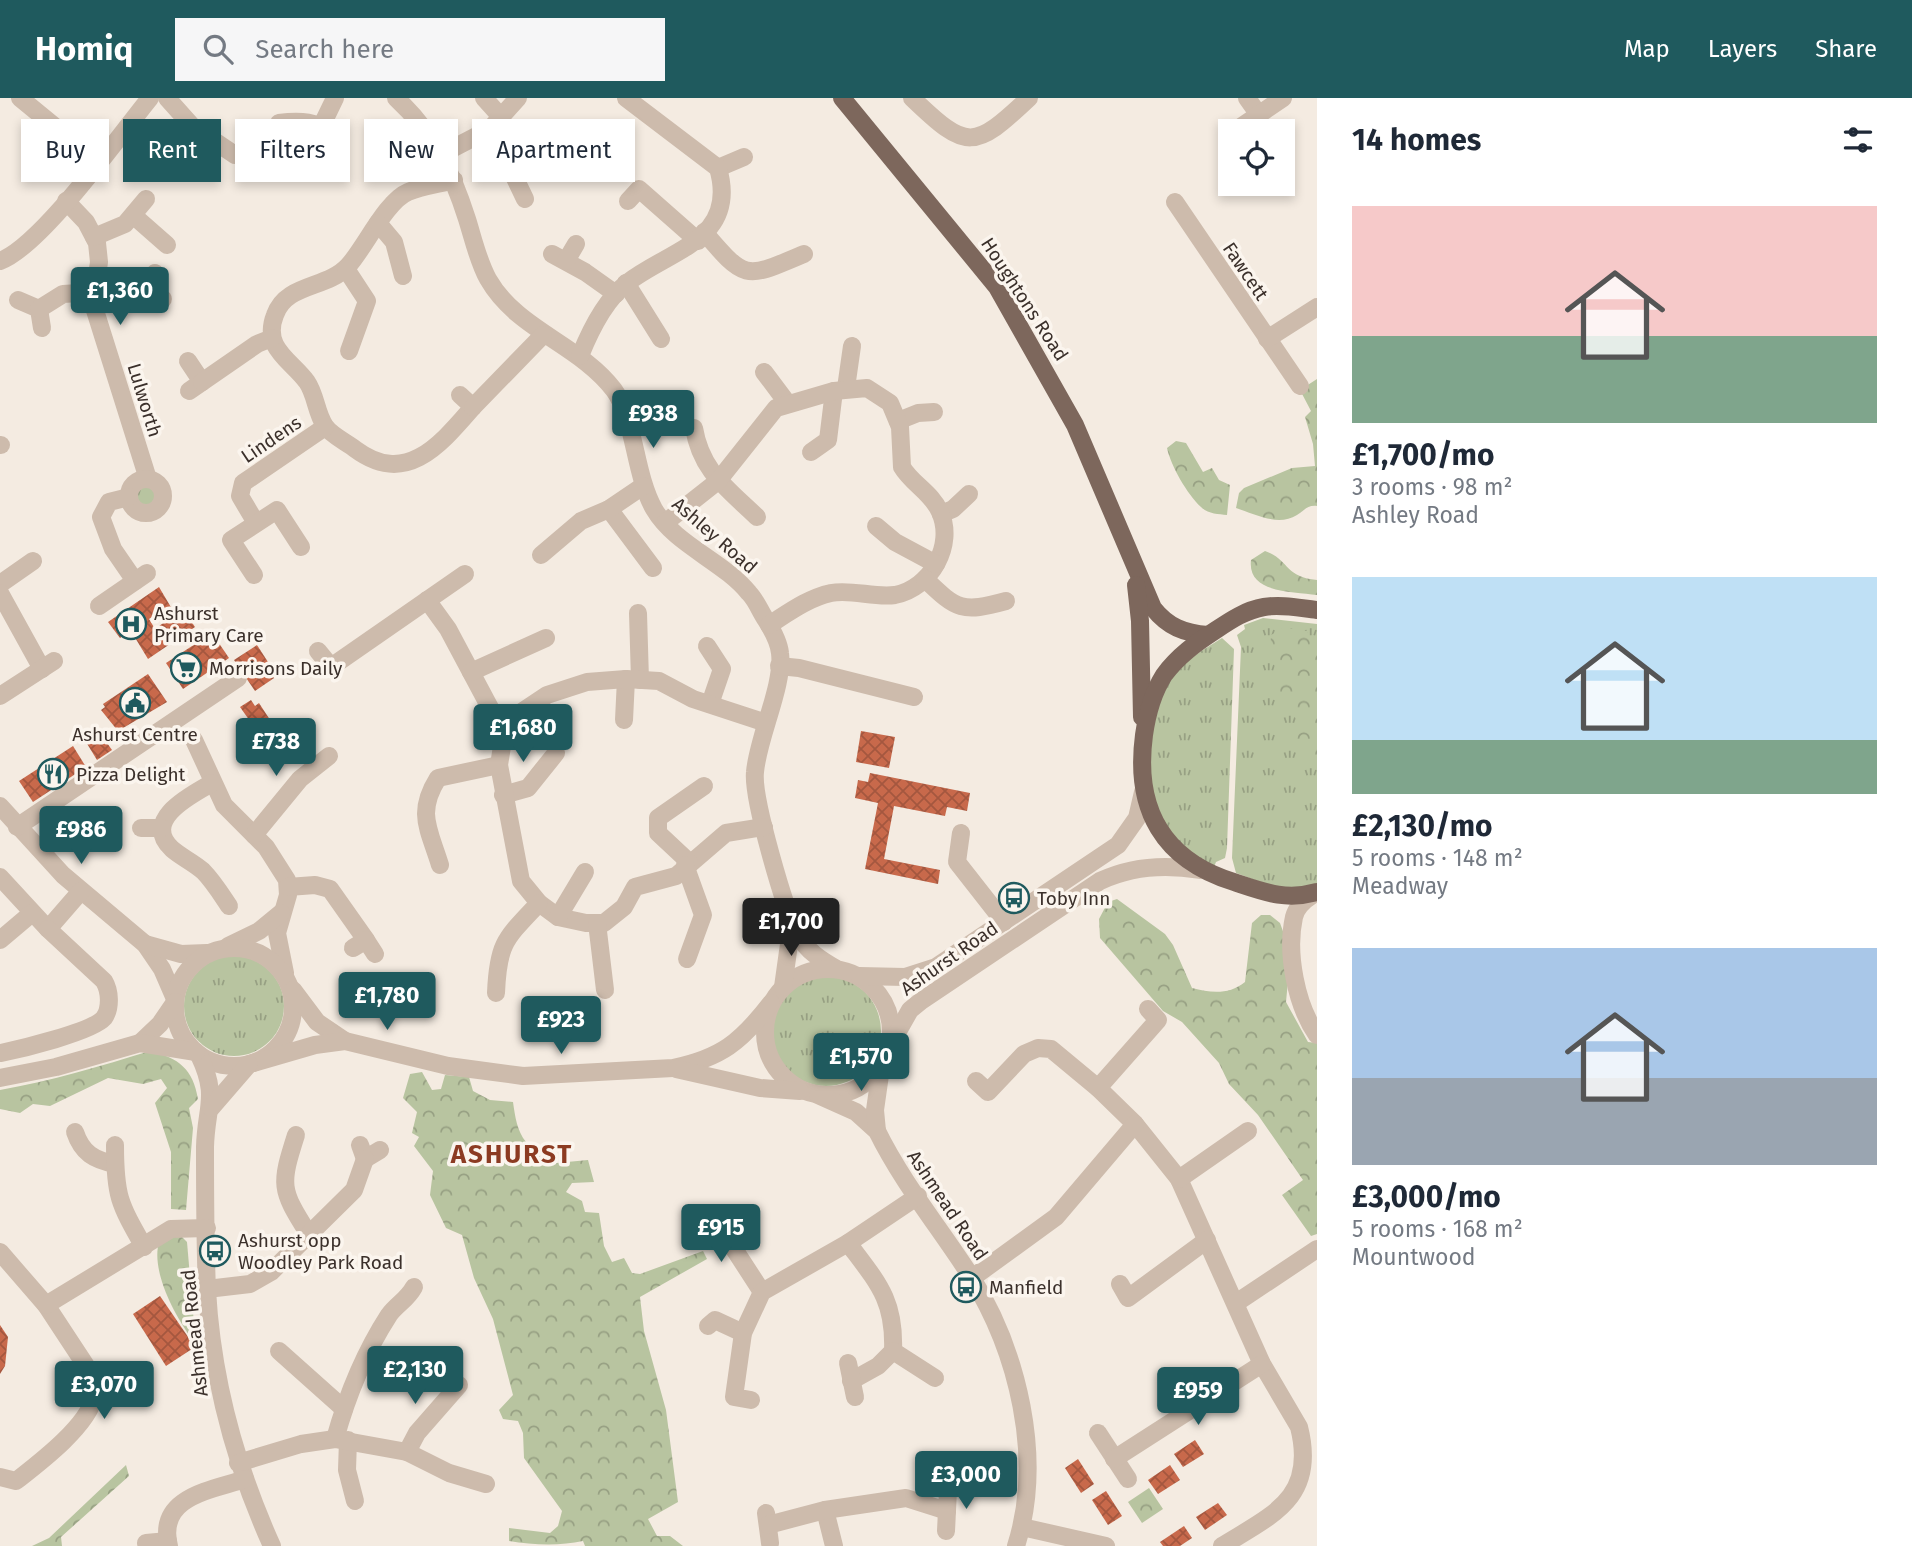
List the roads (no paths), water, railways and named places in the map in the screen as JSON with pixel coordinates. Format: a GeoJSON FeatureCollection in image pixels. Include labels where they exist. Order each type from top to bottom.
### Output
{"type":"FeatureCollection","features":[{"type":"Feature","properties":{"kind":"main road","name":"Houghtons Road"},"geometry":{"type":"LineString","coordinates":[[842,98],[963,242],[997,287],[1076,425],[1146,594],[1162,619],[1189,633],[1214,631]]}},
{"type":"Feature","properties":{"kind":"main road","name":"Houghtons Road"},"geometry":{"type":"LineString","coordinates":[[1129,550],[1140,621],[1142,749]]}},
{"type":"Feature","properties":{"kind":"main road"},"geometry":{"type":"LineString","coordinates":[[1317,610],[1273,606],[1241,615],[1189,648],[1163,677],[1147,715],[1142,749],[1143,792],[1160,831],[1182,857],[1206,873],[1275,896],[1289,898],[1317,892]]}},
{"type":"Feature","properties":{"kind":"street"},"geometry":{"type":"LineString","coordinates":[[20,98],[46,119]]}},
{"type":"Feature","properties":{"kind":"street"},"geometry":{"type":"LineString","coordinates":[[109,148],[150,98]]}},
{"type":"Feature","properties":{"kind":"street"},"geometry":{"type":"LineString","coordinates":[[167,98],[192,126],[235,155]]}},
{"type":"Feature","properties":{"kind":"street"},"geometry":{"type":"LineString","coordinates":[[330,119],[335,98]]}},
{"type":"Feature","properties":{"kind":"street","name":"Ashley Road"},"geometry":{"type":"LineString","coordinates":[[396,98],[418,119]]}},
{"type":"Feature","properties":{"kind":"street"},"geometry":{"type":"LineString","coordinates":[[484,98],[494,119]]}},
{"type":"Feature","properties":{"kind":"street"},"geometry":{"type":"LineString","coordinates":[[500,119],[518,98]]}},
{"type":"Feature","properties":{"kind":"street"},"geometry":{"type":"LineString","coordinates":[[580,356],[604,310],[621,289],[701,237],[718,212],[723,190],[718,167],[626,98]]}},
{"type":"Feature","properties":{"kind":"street"},"geometry":{"type":"LineString","coordinates":[[912,98],[939,125],[956,136],[975,138],[996,128],[1029,98]]}},
{"type":"Feature","properties":{"kind":"street"},"geometry":{"type":"LineString","coordinates":[[1247,98],[1259,115]]}},
{"type":"Feature","properties":{"kind":"street"},"geometry":{"type":"LineString","coordinates":[[1253,119],[1283,98]]}},
{"type":"Feature","properties":{"kind":"street"},"geometry":{"type":"LineString","coordinates":[[718,167],[744,157]]}},
{"type":"Feature","properties":{"kind":"street"},"geometry":{"type":"LineString","coordinates":[[0,261],[18,251],[45,226],[82,182]]}},
{"type":"Feature","properties":{"kind":"street"},"geometry":{"type":"LineString","coordinates":[[188,361],[195,386],[257,344],[272,338],[274,317],[287,298],[346,269],[378,223],[405,193],[446,182]]}},
{"type":"Feature","properties":{"kind":"street","name":"Ashley Road"},"geometry":{"type":"LineString","coordinates":[[455,182],[488,279],[508,305],[542,335],[580,356],[614,390],[628,421],[643,486],[656,512],[749,593],[769,625],[781,654],[754,774],[764,827],[798,935],[812,954],[836,969]]}},
{"type":"Feature","properties":{"kind":"street"},"geometry":{"type":"LineString","coordinates":[[517,182],[525,199]]}},
{"type":"Feature","properties":{"kind":"street"},"geometry":{"type":"LineString","coordinates":[[628,201],[639,188],[733,265],[748,274],[765,271],[804,254]]}},
{"type":"Feature","properties":{"kind":"street"},"geometry":{"type":"LineString","coordinates":[[94,237],[125,224],[145,199]]}},
{"type":"Feature","properties":{"kind":"street","name":"Lulworth"},"geometry":{"type":"LineString","coordinates":[[66,201],[86,222],[94,237],[99,262],[93,304],[148,480],[162,489],[160,506],[150,513],[138,511],[129,497]]}},
{"type":"Feature","properties":{"kind":"street","name":"Fawcett"},"geometry":{"type":"LineString","coordinates":[[1175,202],[1186,230],[1300,386]]}},
{"type":"Feature","properties":{"kind":"street"},"geometry":{"type":"LineString","coordinates":[[134,216],[167,245]]}},
{"type":"Feature","properties":{"kind":"street"},"geometry":{"type":"LineString","coordinates":[[378,223],[394,242],[403,275]]}},
{"type":"Feature","properties":{"kind":"street"},"geometry":{"type":"LineString","coordinates":[[576,244],[559,257],[621,289],[662,339]]}},
{"type":"Feature","properties":{"kind":"street"},"geometry":{"type":"LineString","coordinates":[[346,269],[367,301],[349,351]]}},
{"type":"Feature","properties":{"kind":"street"},"geometry":{"type":"LineString","coordinates":[[39,309],[63,294],[96,286],[157,296],[155,273]]}},
{"type":"Feature","properties":{"kind":"street"},"geometry":{"type":"LineString","coordinates":[[18,300],[39,309]]}},
{"type":"Feature","properties":{"kind":"street"},"geometry":{"type":"LineString","coordinates":[[1267,339],[1317,307]]}},
{"type":"Feature","properties":{"kind":"street"},"geometry":{"type":"LineString","coordinates":[[39,309],[42,328]]}},
{"type":"Feature","properties":{"kind":"street","name":"Lindens"},"geometry":{"type":"LineString","coordinates":[[272,338],[279,355],[308,383],[325,427],[364,456],[384,464],[399,464],[426,455],[466,401],[542,335]]}},
{"type":"Feature","properties":{"kind":"street"},"geometry":{"type":"LineString","coordinates":[[811,452],[828,440],[852,346]]}},
{"type":"Feature","properties":{"kind":"street"},"geometry":{"type":"LineString","coordinates":[[764,372],[788,404]]}},
{"type":"Feature","properties":{"kind":"street"},"geometry":{"type":"LineString","coordinates":[[666,522],[718,481],[759,426],[776,408],[840,389],[867,388],[890,403],[898,422],[902,467],[935,502],[941,514],[945,537],[936,564],[925,579],[896,594],[851,592],[818,597],[769,625]]}},
{"type":"Feature","properties":{"kind":"street"},"geometry":{"type":"LineString","coordinates":[[898,422],[918,413],[934,412]]}},
{"type":"Feature","properties":{"kind":"street","name":"Lindens"},"geometry":{"type":"LineString","coordinates":[[256,523],[240,496],[243,483],[325,427]]}},
{"type":"Feature","properties":{"kind":"street"},"geometry":{"type":"LineString","coordinates":[[694,428],[698,453],[718,481],[757,517]]}},
{"type":"Feature","properties":{"kind":"street"},"geometry":{"type":"LineString","coordinates":[[99,606],[141,577],[113,548],[101,517],[109,502],[129,497],[135,484],[148,480]]}},
{"type":"Feature","properties":{"kind":"street"},"geometry":{"type":"LineString","coordinates":[[541,555],[581,520],[609,509],[643,486]]}},
{"type":"Feature","properties":{"kind":"street"},"geometry":{"type":"LineString","coordinates":[[941,514],[953,509],[969,494]]}},
{"type":"Feature","properties":{"kind":"street"},"geometry":{"type":"LineString","coordinates":[[609,509],[653,568]]}},
{"type":"Feature","properties":{"kind":"street"},"geometry":{"type":"LineString","coordinates":[[254,575],[231,540],[276,510],[301,547]]}},
{"type":"Feature","properties":{"kind":"street"},"geometry":{"type":"LineString","coordinates":[[876,526],[895,542],[936,564]]}},
{"type":"Feature","properties":{"kind":"street"},"geometry":{"type":"LineString","coordinates":[[0,584],[33,561]]}},
{"type":"Feature","properties":{"kind":"street"},"geometry":{"type":"LineString","coordinates":[[318,651],[331,667],[465,574]]}},
{"type":"Feature","properties":{"kind":"street"},"geometry":{"type":"LineString","coordinates":[[925,579],[961,608],[980,608],[1006,601]]}},
{"type":"Feature","properties":{"kind":"street"},"geometry":{"type":"LineString","coordinates":[[0,593],[48,665],[0,696]]}},
{"type":"Feature","properties":{"kind":"street"},"geometry":{"type":"LineString","coordinates":[[427,600],[448,629],[504,734]]}},
{"type":"Feature","properties":{"kind":"street"},"geometry":{"type":"LineString","coordinates":[[624,720],[633,680],[638,613]]}},
{"type":"Feature","properties":{"kind":"street"},"geometry":{"type":"LineString","coordinates":[[471,672],[546,638]]}},
{"type":"Feature","properties":{"kind":"street"},"geometry":{"type":"LineString","coordinates":[[707,646],[722,669],[710,704]]}},
{"type":"Feature","properties":{"kind":"street"},"geometry":{"type":"LineString","coordinates":[[779,666],[799,668],[914,697]]}},
{"type":"Feature","properties":{"kind":"street"},"geometry":{"type":"LineString","coordinates":[[17,827],[238,678]]}},
{"type":"Feature","properties":{"kind":"street"},"geometry":{"type":"LineString","coordinates":[[764,827],[726,832],[676,876],[635,887],[624,906],[604,923],[558,917],[539,903],[521,881],[499,765],[504,734],[520,713],[547,695],[587,682],[659,681],[710,704],[766,723]]}},
{"type":"Feature","properties":{"kind":"street"},"geometry":{"type":"LineString","coordinates":[[194,740],[224,805],[280,866],[288,887],[277,933],[294,1003],[292,1023],[284,1040],[271,1054],[251,1064],[211,1108]]}},
{"type":"Feature","properties":{"kind":"street"},"geometry":{"type":"LineString","coordinates":[[503,795],[528,788],[556,753]]}},
{"type":"Feature","properties":{"kind":"street"},"geometry":{"type":"LineString","coordinates":[[254,835],[318,773],[329,756]]}},
{"type":"Feature","properties":{"kind":"street"},"geometry":{"type":"LineString","coordinates":[[440,866],[425,815],[426,797],[438,778],[499,765]]}},
{"type":"Feature","properties":{"kind":"street"},"geometry":{"type":"LineString","coordinates":[[162,828],[174,807],[212,783]]}},
{"type":"Feature","properties":{"kind":"street"},"geometry":{"type":"LineString","coordinates":[[687,959],[703,915],[687,864],[658,833],[658,818],[704,786]]}},
{"type":"Feature","properties":{"kind":"street","name":"Ashurst Road"},"geometry":{"type":"LineString","coordinates":[[890,1046],[904,1018],[921,1001],[1067,891],[1089,866],[1118,845],[1137,818],[1143,792]]}},
{"type":"Feature","properties":{"kind":"street"},"geometry":{"type":"LineString","coordinates":[[0,806],[17,827],[81,891],[145,944],[162,969],[175,1000],[177,1021],[184,1039],[197,1053],[214,1063],[251,1064],[315,1045],[345,1041]]}},
{"type":"Feature","properties":{"kind":"street"},"geometry":{"type":"LineString","coordinates":[[141,828],[162,828]]}},
{"type":"Feature","properties":{"kind":"street"},"geometry":{"type":"LineString","coordinates":[[162,828],[169,846],[202,871],[229,906]]}},
{"type":"Feature","properties":{"kind":"street"},"geometry":{"type":"LineString","coordinates":[[961,833],[957,862],[1004,922]]}},
{"type":"Feature","properties":{"kind":"street","name":"Ashurst Road"},"geometry":{"type":"LineString","coordinates":[[859,976],[905,977],[923,973],[1004,922],[1067,891],[1117,873],[1150,866],[1206,873]]}},
{"type":"Feature","properties":{"kind":"street"},"geometry":{"type":"LineString","coordinates":[[189,884],[202,871]]}},
{"type":"Feature","properties":{"kind":"street"},"geometry":{"type":"LineString","coordinates":[[558,917],[584,872]]}},
{"type":"Feature","properties":{"kind":"street"},"geometry":{"type":"LineString","coordinates":[[0,877],[32,913],[104,981],[108,991],[106,1015],[99,1022],[49,1041],[1,1053]]}},
{"type":"Feature","properties":{"kind":"street"},"geometry":{"type":"LineString","coordinates":[[288,887],[315,885],[330,889],[364,947]]}},
{"type":"Feature","properties":{"kind":"street"},"geometry":{"type":"LineString","coordinates":[[48,929],[81,891]]}},
{"type":"Feature","properties":{"kind":"street"},"geometry":{"type":"LineString","coordinates":[[1317,892],[1306,899],[1294,916],[1294,979],[1303,1011],[1317,1035]]}},
{"type":"Feature","properties":{"kind":"street"},"geometry":{"type":"LineString","coordinates":[[1275,896],[1294,916]]}},
{"type":"Feature","properties":{"kind":"street"},"geometry":{"type":"LineString","coordinates":[[496,993],[498,956],[512,932],[539,903]]}},
{"type":"Feature","properties":{"kind":"street","name":"Ashley Road"},"geometry":{"type":"LineString","coordinates":[[783,987],[790,937],[788,910]]}},
{"type":"Feature","properties":{"kind":"street"},"geometry":{"type":"LineString","coordinates":[[0,940],[32,913]]}},
{"type":"Feature","properties":{"kind":"street"},"geometry":{"type":"LineString","coordinates":[[139,1043],[160,1024],[175,1000],[181,979],[192,964],[259,931],[281,913]]}},
{"type":"Feature","properties":{"kind":"street"},"geometry":{"type":"LineString","coordinates":[[597,923],[605,990]]}},
{"type":"Feature","properties":{"kind":"street"},"geometry":{"type":"LineString","coordinates":[[145,944],[181,954],[243,948],[261,953],[276,964],[317,1022],[345,1041],[448,1066],[523,1076],[673,1068],[697,1063],[732,1047],[783,987],[808,973],[836,969],[859,976],[875,989],[886,1006],[892,1026],[890,1046],[881,1068],[869,1082],[836,1096],[760,1088],[673,1068]]}},
{"type":"Feature","properties":{"kind":"street"},"geometry":{"type":"LineString","coordinates":[[771,1003],[765,1023],[765,1044],[772,1063],[785,1080],[810,1093]]}},
{"type":"Feature","properties":{"kind":"street"},"geometry":{"type":"LineString","coordinates":[[1098,1088],[1158,1020],[1148,1009]]}},
{"type":"Feature","properties":{"kind":"street"},"geometry":{"type":"LineString","coordinates":[[0,1078],[56,1067],[139,1043],[197,1053]]}},
{"type":"Feature","properties":{"kind":"street"},"geometry":{"type":"LineString","coordinates":[[976,1080],[988,1092],[1024,1054],[1038,1048],[1051,1049],[1098,1088],[1135,1124],[1179,1179],[1262,1364],[1299,1427],[1311,1475],[1288,1503],[1270,1519],[1222,1546]]}},
{"type":"Feature","properties":{"kind":"street","name":"Ashmead Road"},"geometry":{"type":"LineString","coordinates":[[197,1053],[210,1080],[211,1108],[205,1146],[207,1289],[214,1360],[242,1471],[272,1546]]}},
{"type":"Feature","properties":{"kind":"street","name":"Ashmead Road"},"geometry":{"type":"LineString","coordinates":[[881,1068],[875,1110],[877,1131],[972,1278],[1002,1339],[1013,1371],[1026,1449],[1022,1527],[1016,1546]]}},
{"type":"Feature","properties":{"kind":"street","name":"Ashmead Road"},"geometry":{"type":"LineString","coordinates":[[810,1093],[856,1112],[877,1131]]}},
{"type":"Feature","properties":{"kind":"street"},"geometry":{"type":"LineString","coordinates":[[972,1278],[1056,1217],[1135,1124]]}},
{"type":"Feature","properties":{"kind":"street"},"geometry":{"type":"LineString","coordinates":[[1179,1179],[1248,1131]]}},
{"type":"Feature","properties":{"kind":"street"},"geometry":{"type":"LineString","coordinates":[[75,1132],[90,1156],[115,1164]]}},
{"type":"Feature","properties":{"kind":"street"},"geometry":{"type":"LineString","coordinates":[[296,1135],[283,1176],[286,1199],[308,1233]]}},
{"type":"Feature","properties":{"kind":"street"},"geometry":{"type":"LineString","coordinates":[[115,1145],[115,1189],[122,1209],[144,1247]]}},
{"type":"Feature","properties":{"kind":"street"},"geometry":{"type":"LineString","coordinates":[[207,1289],[250,1284],[271,1272],[354,1190],[369,1151]]}},
{"type":"Feature","properties":{"kind":"street"},"geometry":{"type":"LineString","coordinates":[[751,1400],[734,1397],[743,1332],[762,1292],[848,1243],[918,1196]]}},
{"type":"Feature","properties":{"kind":"street"},"geometry":{"type":"LineString","coordinates":[[712,1216],[762,1292]]}},
{"type":"Feature","properties":{"kind":"street"},"geometry":{"type":"LineString","coordinates":[[46,1305],[179,1226],[207,1227]]}},
{"type":"Feature","properties":{"kind":"street"},"geometry":{"type":"LineString","coordinates":[[1120,1284],[1128,1298],[1208,1240]]}},
{"type":"Feature","properties":{"kind":"street"},"geometry":{"type":"LineString","coordinates":[[848,1243],[881,1287],[894,1320],[893,1351],[878,1366],[851,1380]]}},
{"type":"Feature","properties":{"kind":"street"},"geometry":{"type":"LineString","coordinates":[[1236,1303],[1317,1249]]}},
{"type":"Feature","properties":{"kind":"street"},"geometry":{"type":"LineString","coordinates":[[0,1253],[46,1305],[92,1375],[94,1397],[86,1415],[40,1463],[16,1481],[0,1477]]}},
{"type":"Feature","properties":{"kind":"street"},"geometry":{"type":"LineString","coordinates":[[355,1501],[342,1439],[344,1409],[366,1355],[391,1313],[407,1300],[414,1287]]}},
{"type":"Feature","properties":{"kind":"street"},"geometry":{"type":"LineString","coordinates":[[708,1326],[715,1320],[743,1332]]}},
{"type":"Feature","properties":{"kind":"street"},"geometry":{"type":"LineString","coordinates":[[279,1351],[344,1409]]}},
{"type":"Feature","properties":{"kind":"street"},"geometry":{"type":"LineString","coordinates":[[893,1351],[935,1378]]}},
{"type":"Feature","properties":{"kind":"street"},"geometry":{"type":"LineString","coordinates":[[1114,1458],[1262,1364]]}},
{"type":"Feature","properties":{"kind":"street"},"geometry":{"type":"LineString","coordinates":[[407,1452],[417,1433],[458,1385]]}},
{"type":"Feature","properties":{"kind":"street"},"geometry":{"type":"LineString","coordinates":[[1098,1433],[1128,1479]]}},
{"type":"Feature","properties":{"kind":"street"},"geometry":{"type":"LineString","coordinates":[[146,1543],[168,1543],[171,1518],[183,1502],[203,1489],[300,1444],[342,1439],[407,1452],[449,1473],[486,1484]]}},
{"type":"Feature","properties":{"kind":"street"},"geometry":{"type":"LineString","coordinates":[[946,1531],[948,1490]]}},
{"type":"Feature","properties":{"kind":"street"},"geometry":{"type":"LineString","coordinates":[[768,1527],[825,1510],[905,1498],[947,1511]]}},
{"type":"Feature","properties":{"kind":"street"},"geometry":{"type":"LineString","coordinates":[[825,1510],[834,1546]]}},
{"type":"Feature","properties":{"kind":"street"},"geometry":{"type":"LineString","coordinates":[[1022,1527],[1105,1546]]}},
{"type":"Feature","properties":{"kind":"place","name":"Ashurst Primary Care"},"geometry":{"type":"Point","coordinates":[131,624]}},
{"type":"Feature","properties":{"kind":"place","name":"Morrisons Daily"},"geometry":{"type":"Point","coordinates":[186,668]}},
{"type":"Feature","properties":{"kind":"place","name":"Ashurst Centre"},"geometry":{"type":"Point","coordinates":[135,703]}},
{"type":"Feature","properties":{"kind":"place","name":"Pizza Delight"},"geometry":{"type":"Point","coordinates":[53,774]}},
{"type":"Feature","properties":{"kind":"place","name":"Toby Inn"},"geometry":{"type":"Point","coordinates":[1014,898]}},
{"type":"Feature","properties":{"kind":"place","name":"Ashurst opp Woodley Park Road"},"geometry":{"type":"Point","coordinates":[215,1251]}},
{"type":"Feature","properties":{"kind":"place","name":"Manfield"},"geometry":{"type":"Point","coordinates":[966,1287]}},
{"type":"Feature","properties":{"kind":"district","name":"ASHURST"},"geometry":{"type":"Point","coordinates":[512,1154]}}]}
